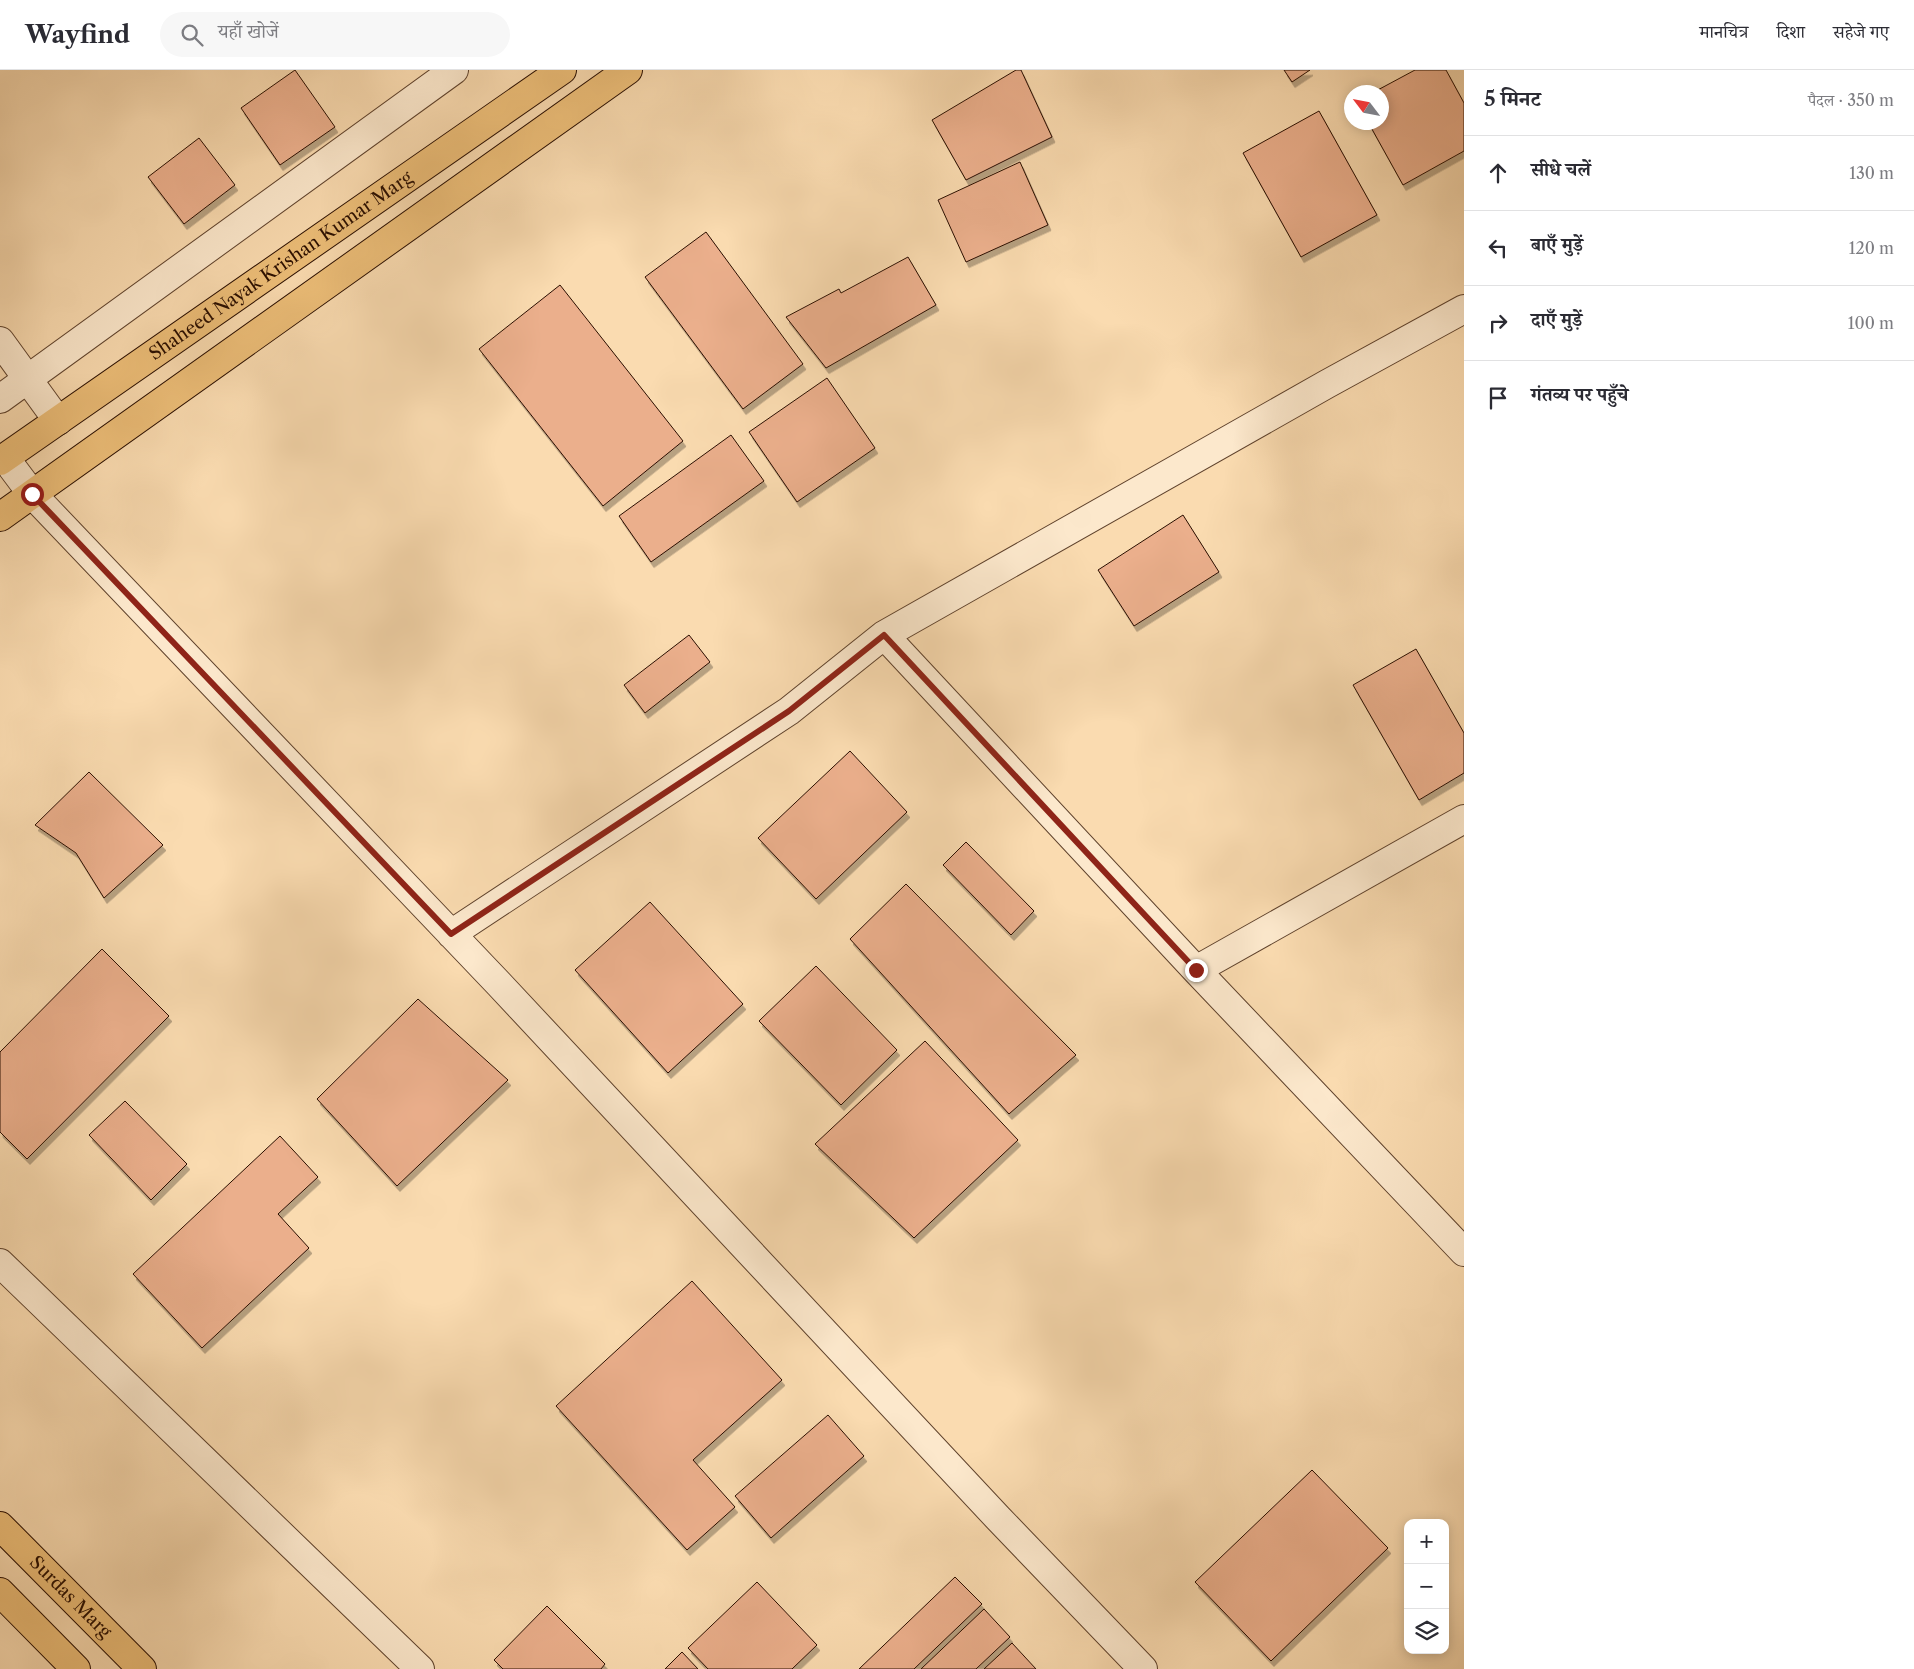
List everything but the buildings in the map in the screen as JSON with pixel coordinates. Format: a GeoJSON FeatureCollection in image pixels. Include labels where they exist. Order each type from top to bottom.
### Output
{"type":"FeatureCollection","features":[{"type":"Feature","properties":{"kind":"main road"},"geometry":{"type":"LineString","coordinates":[[0,517],[628,70]]}},
{"type":"Feature","properties":{"kind":"main road","name":"Shaheed Nayak Krishan Kumar Marg"},"geometry":{"type":"LineString","coordinates":[[2,460],[551,73]]}},
{"type":"Feature","properties":{"kind":"main road","name":"Surdas Marg"},"geometry":{"type":"LineString","coordinates":[[0,1526],[142,1669]]}},
{"type":"Feature","properties":{"kind":"main road"},"geometry":{"type":"LineString","coordinates":[[0,1592],[76,1669]]}},
{"type":"Feature","properties":{"kind":"street"},"geometry":{"type":"LineString","coordinates":[[0,398],[454,70]]}},
{"type":"Feature","properties":{"kind":"street"},"geometry":{"type":"LineString","coordinates":[[451,934],[789,711],[884,635],[1326,384],[1464,309]]}},
{"type":"Feature","properties":{"kind":"street"},"geometry":{"type":"LineString","coordinates":[[0,341],[58,421]]}},
{"type":"Feature","properties":{"kind":"street"},"geometry":{"type":"LineString","coordinates":[[2,460],[32,494],[451,934],[998,1518],[1143,1669]]}},
{"type":"Feature","properties":{"kind":"street"},"geometry":{"type":"LineString","coordinates":[[884,635],[1196,970],[1464,1252]]}},
{"type":"Feature","properties":{"kind":"street"},"geometry":{"type":"LineString","coordinates":[[1196,970],[1464,819]]}},
{"type":"Feature","properties":{"kind":"street"},"geometry":{"type":"LineString","coordinates":[[0,1263],[420,1669]]}},
{"type":"Feature","properties":{"kind":"route"},"geometry":{"type":"LineString","coordinates":[[32,494],[451,934],[789,711],[884,635],[1196,970]]}}]}
